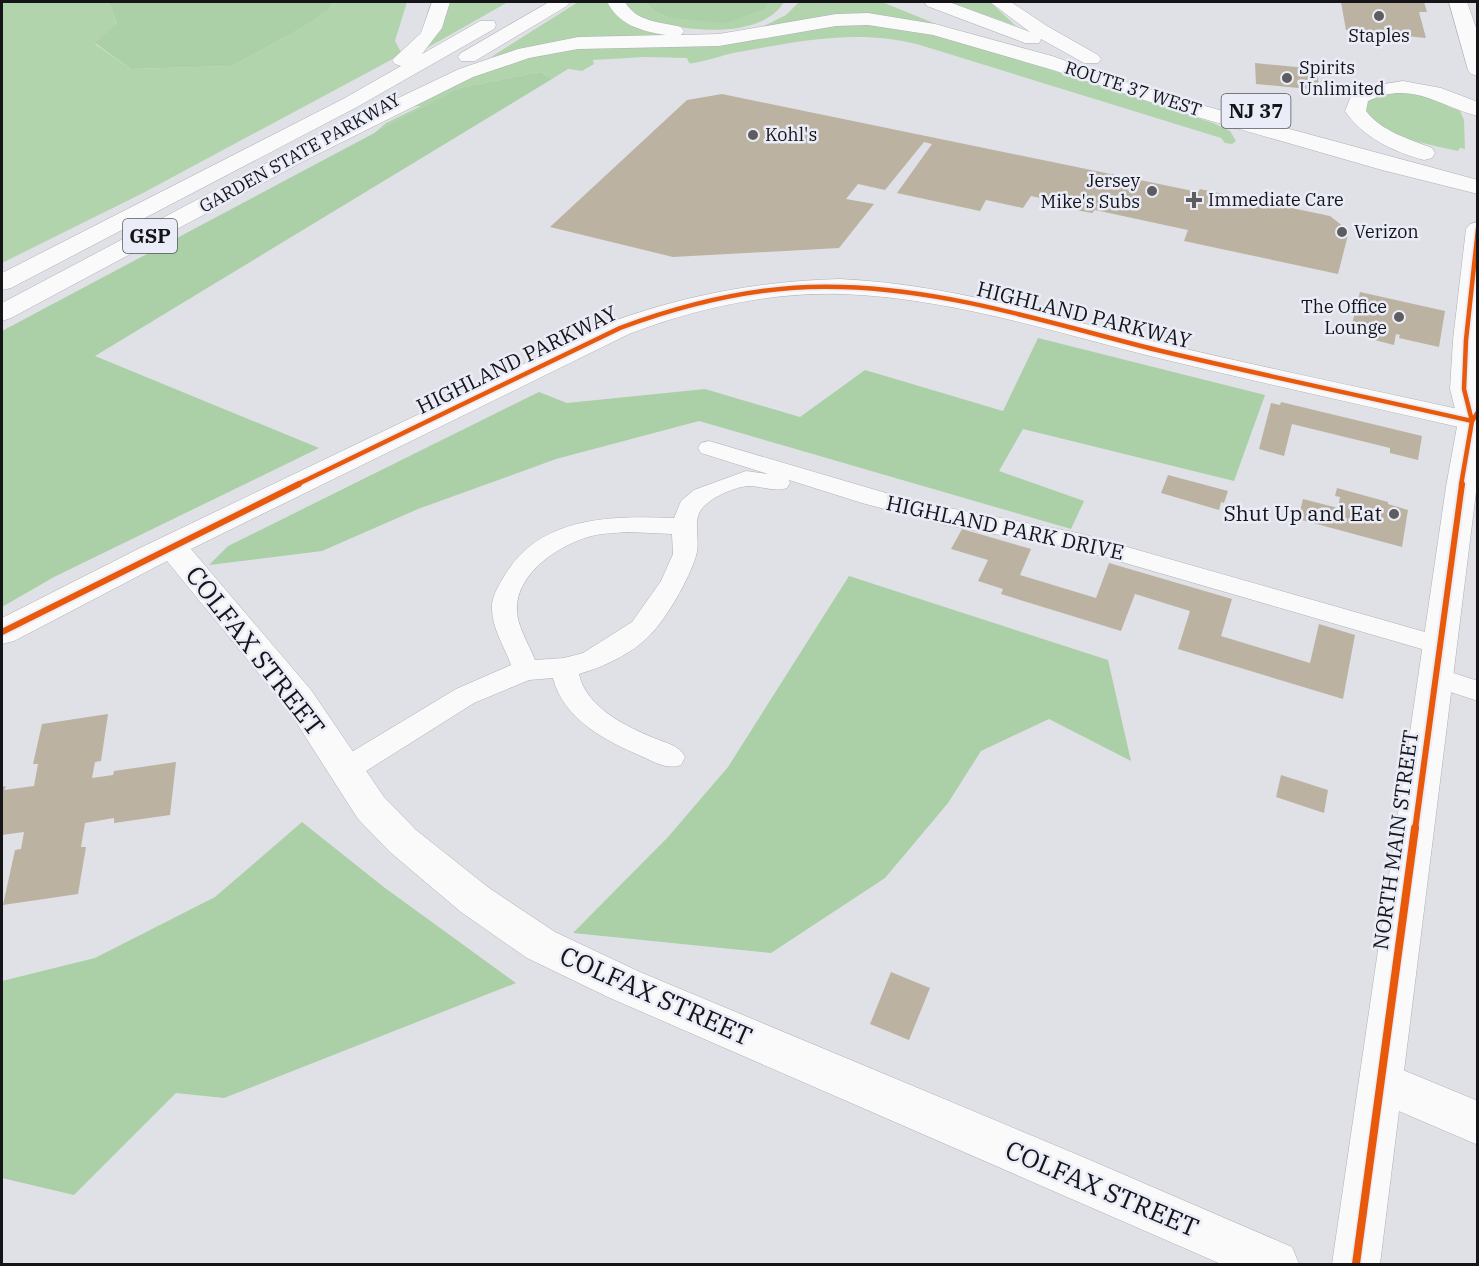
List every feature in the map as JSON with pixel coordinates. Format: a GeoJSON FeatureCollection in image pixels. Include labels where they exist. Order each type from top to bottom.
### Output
{"type":"FeatureCollection","features":[{"type":"Feature","properties":{"kind":"main road"},"geometry":{"type":"LineString","coordinates":[[271,143],[320,109],[378,76],[416,50],[435,28],[441,2]]}},
{"type":"Feature","properties":{"kind":"main road","name":"GARDEN STATE PARKWAY"},"geometry":{"type":"LineString","coordinates":[[2,283],[350,103],[528,2]]}},
{"type":"Feature","properties":{"kind":"main road","name":"GARDEN STATE PARKWAY"},"geometry":{"type":"LineString","coordinates":[[2,313],[298,156],[561,2]]}},
{"type":"Feature","properties":{"kind":"main road"},"geometry":{"type":"LineString","coordinates":[[616,2],[623,14],[642,24],[667,30],[696,33],[723,32],[755,26],[774,19],[787,9]]}},
{"type":"Feature","properties":{"kind":"main road","name":"ROUTE 37 WEST"},"geometry":{"type":"LineString","coordinates":[[933,2],[1091,59],[1270,115],[1433,155],[1378,133],[1361,121],[1355,111],[1359,98],[1369,91],[1413,88],[1449,96],[1478,110]]}},
{"type":"Feature","properties":{"kind":"main road"},"geometry":{"type":"LineString","coordinates":[[999,2],[1040,30],[1091,59]]}},
{"type":"Feature","properties":{"kind":"main road"},"geometry":{"type":"LineString","coordinates":[[1458,2],[1478,70]]}},
{"type":"Feature","properties":{"kind":"main road","name":"ROUTE 37 WEST"},"geometry":{"type":"LineString","coordinates":[[908,6],[1064,68],[1173,103],[1352,155],[1478,187]]}},
{"type":"Feature","properties":{"kind":"main road"},"geometry":{"type":"LineString","coordinates":[[298,156],[466,73],[525,53],[578,43],[726,40],[836,20],[868,19],[935,30],[1064,68]]}},
{"type":"Feature","properties":{"kind":"main road","name":"NORTH MAIN STREET"},"geometry":{"type":"LineString","coordinates":[[1356,1264],[1437,661],[1475,417],[1464,389],[1466,340],[1478,229]]}},
{"type":"Feature","properties":{"kind":"main road","name":"HIGHLAND PARKWAY"},"geometry":{"type":"LineString","coordinates":[[2,632],[571,350],[639,320],[721,299],[796,289],[868,287],[937,297],[1318,388],[1475,417]]}},
{"type":"Feature","properties":{"kind":"main road","name":"COLFAX STREET"},"geometry":{"type":"LineString","coordinates":[[172,546],[299,699],[372,808],[403,842],[475,900],[541,945],[625,985],[1275,1264]]}},
{"type":"Feature","properties":{"kind":"main road"},"geometry":{"type":"LineString","coordinates":[[1381,1082],[1478,1123]]}},
{"type":"Feature","properties":{"kind":"street","name":"HIGHLAND PARK DRIVE"},"geometry":{"type":"LineString","coordinates":[[709,448],[913,509],[1078,541],[1437,661],[1478,691]]}},
{"type":"Feature","properties":{"kind":"street"},"geometry":{"type":"LineString","coordinates":[[345,770],[465,696],[526,670],[564,668],[591,661],[641,629],[672,584],[685,554],[684,526],[689,506],[702,495],[746,478],[870,498]]}},
{"type":"Feature","properties":{"kind":"street"},"geometry":{"type":"LineString","coordinates":[[526,670],[504,610],[508,591],[522,567],[544,548],[564,537],[586,530],[609,525],[684,526]]}},
{"type":"Feature","properties":{"kind":"street"},"geometry":{"type":"LineString","coordinates":[[564,668],[569,689],[588,712],[618,735],[671,757]]}},
{"type":"Feature","properties":{"kind":"green space"},"geometry":{"type":"Polygon","coordinates":[[[2,2],[104,2],[110,4],[117,23],[95,44],[131,69],[232,66],[305,26],[329,10],[332,2],[407,2],[395,41],[402,54],[143,193],[2,263],[2,2]]]}},
{"type":"Feature","properties":{"kind":"green space"},"geometry":{"type":"Polygon","coordinates":[[[104,2],[332,2],[329,10],[305,26],[232,66],[131,69],[95,43],[117,23],[110,4],[104,2]]]}},
{"type":"Feature","properties":{"kind":"green space"},"geometry":{"type":"Polygon","coordinates":[[[448,2],[508,2],[420,52],[441,30],[448,2]]]}},
{"type":"Feature","properties":{"kind":"green space"},"geometry":{"type":"Polygon","coordinates":[[[578,2],[609,2],[673,34],[693,36],[605,38],[491,57],[578,2]]]}},
{"type":"Feature","properties":{"kind":"green space"},"geometry":{"type":"Polygon","coordinates":[[[623,2],[645,2],[653,10],[766,9],[770,2],[784,2],[773,14],[759,22],[742,27],[704,30],[668,25],[635,15],[623,2]]]}},
{"type":"Feature","properties":{"kind":"green space"},"geometry":{"type":"Polygon","coordinates":[[[645,2],[770,2],[766,9],[725,23],[672,18],[653,10],[645,2]]]}},
{"type":"Feature","properties":{"kind":"green space"},"geometry":{"type":"Polygon","coordinates":[[[799,2],[882,2],[963,35],[895,19],[737,35],[693,36],[729,34],[764,26],[786,15],[799,2]]]}},
{"type":"Feature","properties":{"kind":"green space"},"geometry":{"type":"Polygon","coordinates":[[[949,2],[990,2],[1016,26],[949,2]]]}},
{"type":"Feature","properties":{"kind":"green space"},"geometry":{"type":"Polygon","coordinates":[[[856,22],[916,29],[990,50],[1213,123],[1230,131],[1236,141],[1232,144],[1225,143],[1221,138],[920,45],[896,40],[849,37],[803,41],[733,53],[692,63],[689,63],[687,58],[645,57],[593,60],[594,64],[582,71],[568,69],[552,79],[540,72],[459,88],[371,136],[386,123],[421,106],[404,107],[469,75],[565,47],[712,43],[856,22]]]}},
{"type":"Feature","properties":{"kind":"green space"},"geometry":{"type":"Polygon","coordinates":[[[540,72],[552,79],[95,356],[319,448],[54,577],[2,607],[2,331],[459,88],[540,72]]]}},
{"type":"Feature","properties":{"kind":"green space"},"geometry":{"type":"Polygon","coordinates":[[[1408,90],[1460,111],[1464,120],[1465,149],[1460,148],[1458,151],[1411,140],[1386,132],[1369,121],[1363,103],[1369,96],[1408,90]]]}},
{"type":"Feature","properties":{"kind":"green space"},"geometry":{"type":"Polygon","coordinates":[[[1038,338],[1265,395],[1234,481],[1023,429],[999,471],[1084,501],[1071,529],[699,421],[556,459],[418,509],[322,551],[209,565],[228,546],[539,392],[567,403],[705,389],[800,417],[865,370],[1003,411],[1038,338]]]}},
{"type":"Feature","properties":{"kind":"green space"},"geometry":{"type":"Polygon","coordinates":[[[849,576],[1108,660],[1131,761],[1049,719],[981,751],[948,803],[885,878],[771,953],[573,933],[668,837],[728,767],[849,576]]]}},
{"type":"Feature","properties":{"kind":"green space"},"geometry":{"type":"Polygon","coordinates":[[[302,822],[385,888],[516,983],[224,1098],[176,1093],[74,1195],[2,1178],[2,981],[95,958],[215,897],[302,822]]]}},
{"type":"Feature","properties":{"kind":"building"},"geometry":{"type":"Polygon","coordinates":[[[1341,2],[1424,2],[1427,12],[1419,12],[1426,38],[1346,30],[1341,2]]]}},
{"type":"Feature","properties":{"kind":"building","name":"Spirits Unlimited"},"geometry":{"type":"Polygon","coordinates":[[[1255,63],[1317,69],[1319,90],[1256,84],[1255,63]]]}},
{"type":"Feature","properties":{"kind":"building"},"geometry":{"type":"Polygon","coordinates":[[[722,94],[1198,192],[1200,189],[1330,216],[1349,231],[1338,274],[1184,241],[1188,230],[1095,210],[1092,213],[1060,207],[1063,203],[1031,196],[1023,208],[986,200],[980,211],[897,193],[932,144],[924,142],[885,190],[858,184],[846,199],[874,204],[839,248],[673,257],[550,227],[687,100],[722,94]]]}},
{"type":"Feature","properties":{"kind":"building","name":"The Office Lounge"},"geometry":{"type":"Polygon","coordinates":[[[1360,292],[1445,311],[1439,347],[1399,338],[1400,335],[1396,334],[1394,345],[1367,338],[1369,328],[1352,324],[1360,292]]]}},
{"type":"Feature","properties":{"kind":"building"},"geometry":{"type":"Polygon","coordinates":[[[1281,402],[1422,436],[1418,460],[1390,453],[1390,448],[1292,424],[1284,456],[1259,449],[1271,403],[1280,405],[1281,402]]]}},
{"type":"Feature","properties":{"kind":"building"},"geometry":{"type":"Polygon","coordinates":[[[1168,475],[1228,491],[1224,503],[1221,502],[1219,510],[1161,493],[1168,475]]]}},
{"type":"Feature","properties":{"kind":"building"},"geometry":{"type":"Polygon","coordinates":[[[1337,488],[1408,510],[1402,547],[1298,519],[1303,499],[1338,508],[1340,497],[1335,496],[1337,488]]]}},
{"type":"Feature","properties":{"kind":"building"},"geometry":{"type":"Polygon","coordinates":[[[962,529],[1031,549],[1020,575],[1096,598],[1109,563],[1232,599],[1221,636],[1310,663],[1319,624],[1355,635],[1343,699],[1178,649],[1190,611],[1135,594],[1121,631],[1001,594],[1003,589],[978,581],[988,560],[951,549],[962,529]]]}},
{"type":"Feature","properties":{"kind":"building"},"geometry":{"type":"Polygon","coordinates":[[[108,714],[101,761],[95,762],[92,778],[113,775],[114,771],[176,762],[170,815],[114,823],[114,818],[85,823],[81,847],[86,847],[78,894],[3,905],[15,850],[21,849],[24,832],[2,835],[2,787],[6,786],[4,790],[34,786],[38,764],[33,764],[42,724],[108,714]]]}},
{"type":"Feature","properties":{"kind":"building"},"geometry":{"type":"Polygon","coordinates":[[[1281,775],[1328,790],[1324,813],[1276,797],[1281,775]]]}},
{"type":"Feature","properties":{"kind":"building"},"geometry":{"type":"Polygon","coordinates":[[[891,972],[930,988],[909,1040],[870,1024],[891,972]]]}},
{"type":"Feature","properties":{"kind":"cycle path"},"geometry":{"type":"LineString","coordinates":[[1472,421],[1464,389],[1466,340],[1478,229]]}},
{"type":"Feature","properties":{"kind":"cycle path"},"geometry":{"type":"LineString","coordinates":[[2,632],[151,556],[620,328],[677,309],[742,294],[808,287],[840,287],[869,288],[942,298],[1015,313],[1197,359],[1472,421]]}},
{"type":"Feature","properties":{"kind":"cycle path"},"geometry":{"type":"LineString","coordinates":[[1356,1264],[1461,487],[1472,421],[1478,412]]}},
{"type":"Feature","properties":{"kind":"place","name":"Staples"},"geometry":{"type":"Point","coordinates":[1379,16]}},
{"type":"Feature","properties":{"kind":"place","name":"Spirits Unlimited"},"geometry":{"type":"Point","coordinates":[1287,78]}},
{"type":"Feature","properties":{"kind":"place","name":"Kohl's"},"geometry":{"type":"Point","coordinates":[753,135]}},
{"type":"Feature","properties":{"kind":"place","name":"Jersey Mike's Subs"},"geometry":{"type":"Point","coordinates":[1152,191]}},
{"type":"Feature","properties":{"kind":"place","name":"Immediate Care"},"geometry":{"type":"Point","coordinates":[1194,200]}},
{"type":"Feature","properties":{"kind":"place","name":"Verizon"},"geometry":{"type":"Point","coordinates":[1342,232]}},
{"type":"Feature","properties":{"kind":"place","name":"The Office Lounge"},"geometry":{"type":"Point","coordinates":[1399,317]}},
{"type":"Feature","properties":{"kind":"place","name":"Shut Up and Eat"},"geometry":{"type":"Point","coordinates":[1394,514]}}]}
